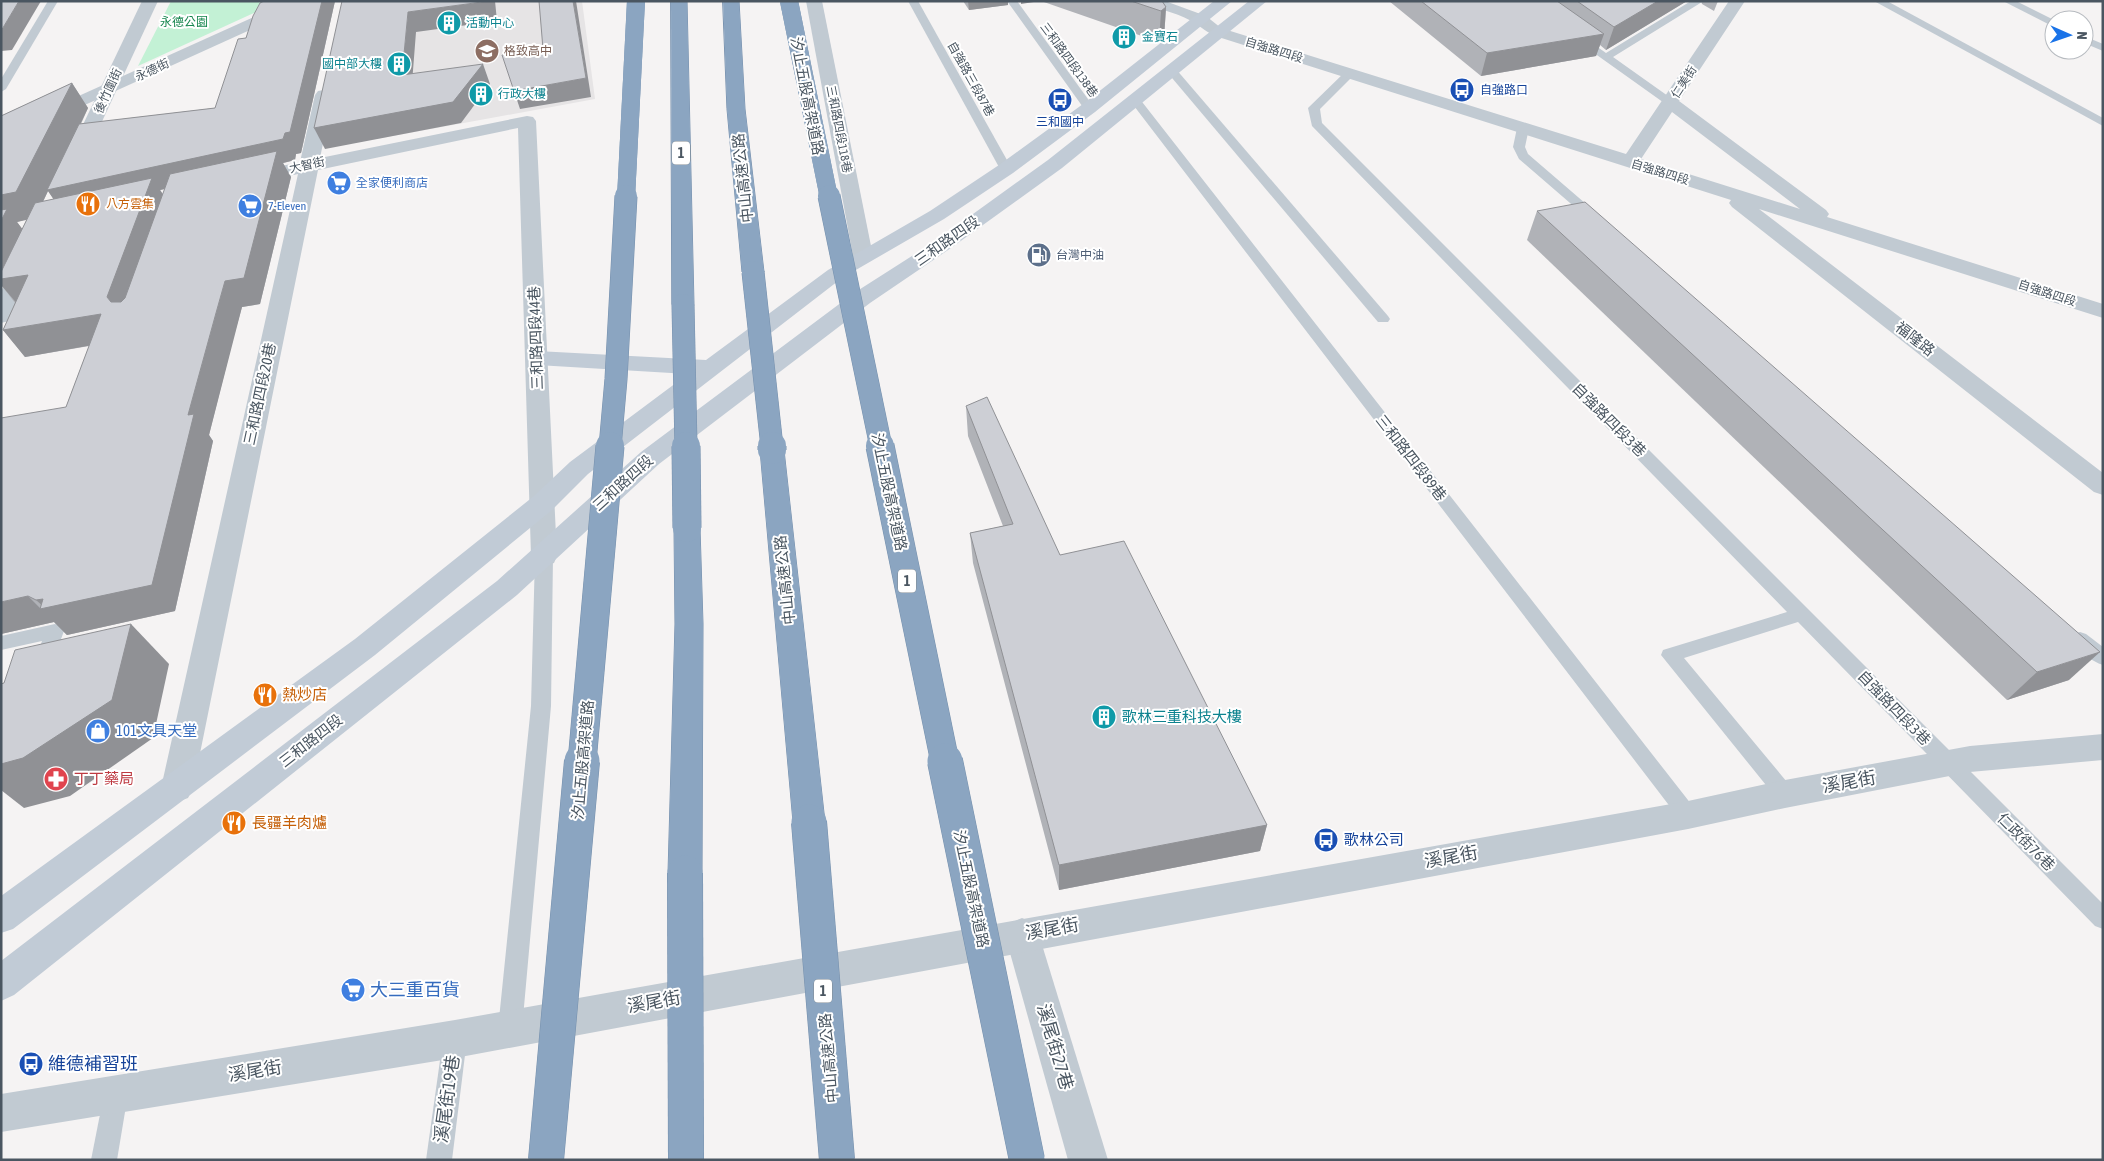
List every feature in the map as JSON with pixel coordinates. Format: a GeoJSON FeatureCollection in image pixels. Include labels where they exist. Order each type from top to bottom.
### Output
{"type":"FeatureCollection","features":[{"type":"Feature","properties":{"kind":"highway","name":"汐止五股高架道路"},"geometry":{"type":"LineString","coordinates":[[546,1160],[616,379],[634,79],[636,1]]}},
{"type":"Feature","properties":{"kind":"highway","name":"1"},"geometry":{"type":"LineString","coordinates":[[679,1],[689,624],[685,873],[686,1160]]}},
{"type":"Feature","properties":{"kind":"highway","name":"中山高速公路"},"geometry":{"type":"LineString","coordinates":[[730,1],[736,109],[809,822],[837,1160]]}},
{"type":"Feature","properties":{"kind":"highway","name":"汐止五股高架道路"},"geometry":{"type":"LineString","coordinates":[[789,1],[1027,1160]]}},
{"type":"Feature","properties":{"kind":"main road","name":"三和路四段"},"geometry":{"type":"LineString","coordinates":[[1,983],[491,600],[544,556],[650,458],[862,298],[944,244],[1047,169],[1135,100],[1171,70],[1209,26],[1224,1]]}},
{"type":"Feature","properties":{"kind":"main road","name":"三和路四段"},"geometry":{"type":"LineString","coordinates":[[1,917],[365,647],[543,503],[579,468],[835,274],[937,214],[1006,169],[1089,108],[1209,26],[1259,1]]}},
{"type":"Feature","properties":{"kind":"main road"},"geometry":{"type":"LineString","coordinates":[[537,358],[710,368]]}},
{"type":"Feature","properties":{"kind":"street","name":"後竹圍街"},"geometry":{"type":"LineString","coordinates":[[70,170],[150,1]]}},
{"type":"Feature","properties":{"kind":"street","name":"永德街"},"geometry":{"type":"LineString","coordinates":[[1,138],[302,1]]}},
{"type":"Feature","properties":{"kind":"street","name":"三和路四段118巷"},"geometry":{"type":"LineString","coordinates":[[814,1],[863,256]]}},
{"type":"Feature","properties":{"kind":"street","name":"自強路四段"},"geometry":{"type":"LineString","coordinates":[[1150,1],[1209,26],[1350,73],[2103,311]]}},
{"type":"Feature","properties":{"kind":"street","name":"仁美街"},"geometry":{"type":"LineString","coordinates":[[1630,162],[1737,1]]}},
{"type":"Feature","properties":{"kind":"street","name":"三和路四段20巷"},"geometry":{"type":"LineString","coordinates":[[177,788],[328,78]]}},
{"type":"Feature","properties":{"kind":"street"},"geometry":{"type":"LineString","coordinates":[[1670,102],[1835,226]]}},
{"type":"Feature","properties":{"kind":"street","name":"大智街"},"geometry":{"type":"LineString","coordinates":[[235,181],[309,164],[527,121]]}},
{"type":"Feature","properties":{"kind":"street","name":"三和路四段44巷"},"geometry":{"type":"LineString","coordinates":[[527,121],[544,556]]}},
{"type":"Feature","properties":{"kind":"street","name":"福隆路"},"geometry":{"type":"LineString","coordinates":[[1726,192],[2103,486]]}},
{"type":"Feature","properties":{"kind":"street"},"geometry":{"type":"LineString","coordinates":[[1,316],[32,250]]}},
{"type":"Feature","properties":{"kind":"street","name":"溪尾街"},"geometry":{"type":"LineString","coordinates":[[1,1112],[455,1039],[1022,934],[1688,815],[1785,794],[1970,759],[2103,748]]}},
{"type":"Feature","properties":{"kind":"street","name":"溪尾街27巷"},"geometry":{"type":"LineString","coordinates":[[1022,934],[1088,1160]]}},
{"type":"Feature","properties":{"kind":"lane"},"geometry":{"type":"LineString","coordinates":[[1,89],[53,1]]}},
{"type":"Feature","properties":{"kind":"lane","name":"自強路三段87巷"},"geometry":{"type":"LineString","coordinates":[[913,1],[1006,169]]}},
{"type":"Feature","properties":{"kind":"lane","name":"三和路四段138巷"},"geometry":{"type":"LineString","coordinates":[[1012,1],[1089,108]]}},
{"type":"Feature","properties":{"kind":"lane"},"geometry":{"type":"LineString","coordinates":[[1879,1],[2103,123]]}},
{"type":"Feature","properties":{"kind":"lane"},"geometry":{"type":"LineString","coordinates":[[2008,1],[2044,19]]}},
{"type":"Feature","properties":{"kind":"lane"},"geometry":{"type":"LineString","coordinates":[[1606,57],[1697,2]]}},
{"type":"Feature","properties":{"kind":"lane"},"geometry":{"type":"LineString","coordinates":[[1566,29],[1670,102]]}},
{"type":"Feature","properties":{"kind":"lane"},"geometry":{"type":"LineString","coordinates":[[1171,70],[1383,319]]}},
{"type":"Feature","properties":{"kind":"lane","name":"自強路四段3巷"},"geometry":{"type":"LineString","coordinates":[[1350,73],[1314,108],[1316,124],[1802,614],[1948,764]]}},
{"type":"Feature","properties":{"kind":"lane","name":"三和路四段89巷"},"geometry":{"type":"LineString","coordinates":[[1135,100],[1688,815]]}},
{"type":"Feature","properties":{"kind":"lane"},"geometry":{"type":"LineString","coordinates":[[1522,128],[1519,148],[1523,156],[1606,227]]}},
{"type":"Feature","properties":{"kind":"lane"},"geometry":{"type":"LineString","coordinates":[[510,1029],[541,706],[544,556]]}},
{"type":"Feature","properties":{"kind":"lane"},"geometry":{"type":"LineString","coordinates":[[1785,794],[1670,655],[1802,614]]}},
{"type":"Feature","properties":{"kind":"lane"},"geometry":{"type":"LineString","coordinates":[[1,643],[55,631],[38,678]]}},
{"type":"Feature","properties":{"kind":"lane"},"geometry":{"type":"LineString","coordinates":[[2073,632],[2103,658]]}},
{"type":"Feature","properties":{"kind":"lane","name":"仁政街76巷"},"geometry":{"type":"LineString","coordinates":[[1948,764],[2103,920]]}},
{"type":"Feature","properties":{"kind":"lane","name":"溪尾街19巷"},"geometry":{"type":"LineString","coordinates":[[439,1160],[455,1039]]}},
{"type":"Feature","properties":{"kind":"lane"},"geometry":{"type":"LineString","coordinates":[[104,1160],[116,1094]]}},
{"type":"Feature","properties":{"kind":"shaded area","name":"格致高中"},"geometry":{"type":"Polygon","coordinates":[[[393,1],[582,1],[595,99],[371,140],[393,1]]]}},
{"type":"Feature","properties":{"kind":"green space","name":"永德公園"},"geometry":{"type":"Polygon","coordinates":[[[171,1],[280,1],[138,66],[171,1]]]}},
{"type":"Feature","properties":{"kind":"building"},"geometry":{"type":"Polygon","coordinates":[[[1,1],[19,1],[1,31],[1,1]]]}},
{"type":"Feature","properties":{"kind":"building"},"geometry":{"type":"Polygon","coordinates":[[[264,1],[322,1],[290,132],[285,133],[283,139],[47,190],[79,124],[215,108],[238,39],[246,38],[253,16],[260,3],[264,1]]]}},
{"type":"Feature","properties":{"kind":"building"},"geometry":{"type":"Polygon","coordinates":[[[342,1],[489,1],[408,12],[402,75],[483,64],[453,102],[314,128],[342,1]]]}},
{"type":"Feature","properties":{"kind":"building"},"geometry":{"type":"Polygon","coordinates":[[[539,1],[573,1],[586,78],[514,91],[502,55],[543,49],[539,1]]]}},
{"type":"Feature","properties":{"kind":"building"},"geometry":{"type":"Polygon","coordinates":[[[1131,1],[1162,1],[1166,7],[1161,11],[1131,1]]]}},
{"type":"Feature","properties":{"kind":"building"},"geometry":{"type":"Polygon","coordinates":[[[1421,1],[1557,1],[1604,34],[1487,53],[1421,1]]]}},
{"type":"Feature","properties":{"kind":"building"},"geometry":{"type":"Polygon","coordinates":[[[1577,1],[1658,1],[1614,27],[1577,1]]]}},
{"type":"Feature","properties":{"kind":"building"},"geometry":{"type":"Polygon","coordinates":[[[72,83],[16,192],[1,195],[1,116],[72,83]]]}},
{"type":"Feature","properties":{"kind":"building"},"geometry":{"type":"Polygon","coordinates":[[[277,151],[244,278],[225,281],[188,415],[194,414],[152,585],[40,609],[43,599],[36,600],[28,596],[1,602],[1,418],[66,407],[101,314],[3,330],[28,275],[1,279],[1,272],[35,203],[152,178],[107,297],[111,302],[121,302],[125,298],[170,174],[277,151]]]}},
{"type":"Feature","properties":{"kind":"building"},"geometry":{"type":"Polygon","coordinates":[[[1585,202],[2100,652],[2037,672],[1537,211],[1585,202]]]}},
{"type":"Feature","properties":{"kind":"building"},"geometry":{"type":"Polygon","coordinates":[[[7,209],[1,221],[1,210],[7,209]]]}},
{"type":"Feature","properties":{"kind":"building","name":"歌林三重科技大樓"},"geometry":{"type":"Polygon","coordinates":[[[987,397],[1060,555],[1124,541],[1267,825],[1059,865],[970,533],[1013,524],[966,406],[987,397]]]}},
{"type":"Feature","properties":{"kind":"building"},"geometry":{"type":"Polygon","coordinates":[[[131,624],[112,700],[23,758],[1,764],[1,684],[4,683],[15,650],[131,624]]]}},
{"type":"Feature","properties":{"kind":"place","name":"活動中心"},"geometry":{"type":"Point","coordinates":[449,23]}},
{"type":"Feature","properties":{"kind":"place","name":"金寶石"},"geometry":{"type":"Point","coordinates":[1124,37]}},
{"type":"Feature","properties":{"kind":"place","name":"格致高中"},"geometry":{"type":"Point","coordinates":[487,51]}},
{"type":"Feature","properties":{"kind":"place","name":"國中部大樓"},"geometry":{"type":"Point","coordinates":[399,64]}},
{"type":"Feature","properties":{"kind":"place","name":"自強路口"},"geometry":{"type":"Point","coordinates":[1462,90]}},
{"type":"Feature","properties":{"kind":"place","name":"行政大樓"},"geometry":{"type":"Point","coordinates":[481,94]}},
{"type":"Feature","properties":{"kind":"place","name":"三和國中"},"geometry":{"type":"Point","coordinates":[1060,100]}},
{"type":"Feature","properties":{"kind":"place","name":"全家便利商店"},"geometry":{"type":"Point","coordinates":[339,183]}},
{"type":"Feature","properties":{"kind":"place","name":"八方雲集"},"geometry":{"type":"Point","coordinates":[88,204]}},
{"type":"Feature","properties":{"kind":"place","name":"7-Eleven"},"geometry":{"type":"Point","coordinates":[250,206]}},
{"type":"Feature","properties":{"kind":"place","name":"台灣中油"},"geometry":{"type":"Point","coordinates":[1039,255]}},
{"type":"Feature","properties":{"kind":"place","name":"熱炒店"},"geometry":{"type":"Point","coordinates":[265,695]}},
{"type":"Feature","properties":{"kind":"place","name":"歌林三重科技大樓"},"geometry":{"type":"Point","coordinates":[1104,717]}},
{"type":"Feature","properties":{"kind":"place","name":"101文具天堂"},"geometry":{"type":"Point","coordinates":[98,731]}},
{"type":"Feature","properties":{"kind":"place","name":"丁丁藥局"},"geometry":{"type":"Point","coordinates":[56,779]}},
{"type":"Feature","properties":{"kind":"place","name":"長疆羊肉爐"},"geometry":{"type":"Point","coordinates":[234,823]}},
{"type":"Feature","properties":{"kind":"place","name":"歌林公司"},"geometry":{"type":"Point","coordinates":[1326,840]}},
{"type":"Feature","properties":{"kind":"place","name":"大三重百貨"},"geometry":{"type":"Point","coordinates":[353,990]}},
{"type":"Feature","properties":{"kind":"place","name":"維德補習班"},"geometry":{"type":"Point","coordinates":[31,1064]}}]}
